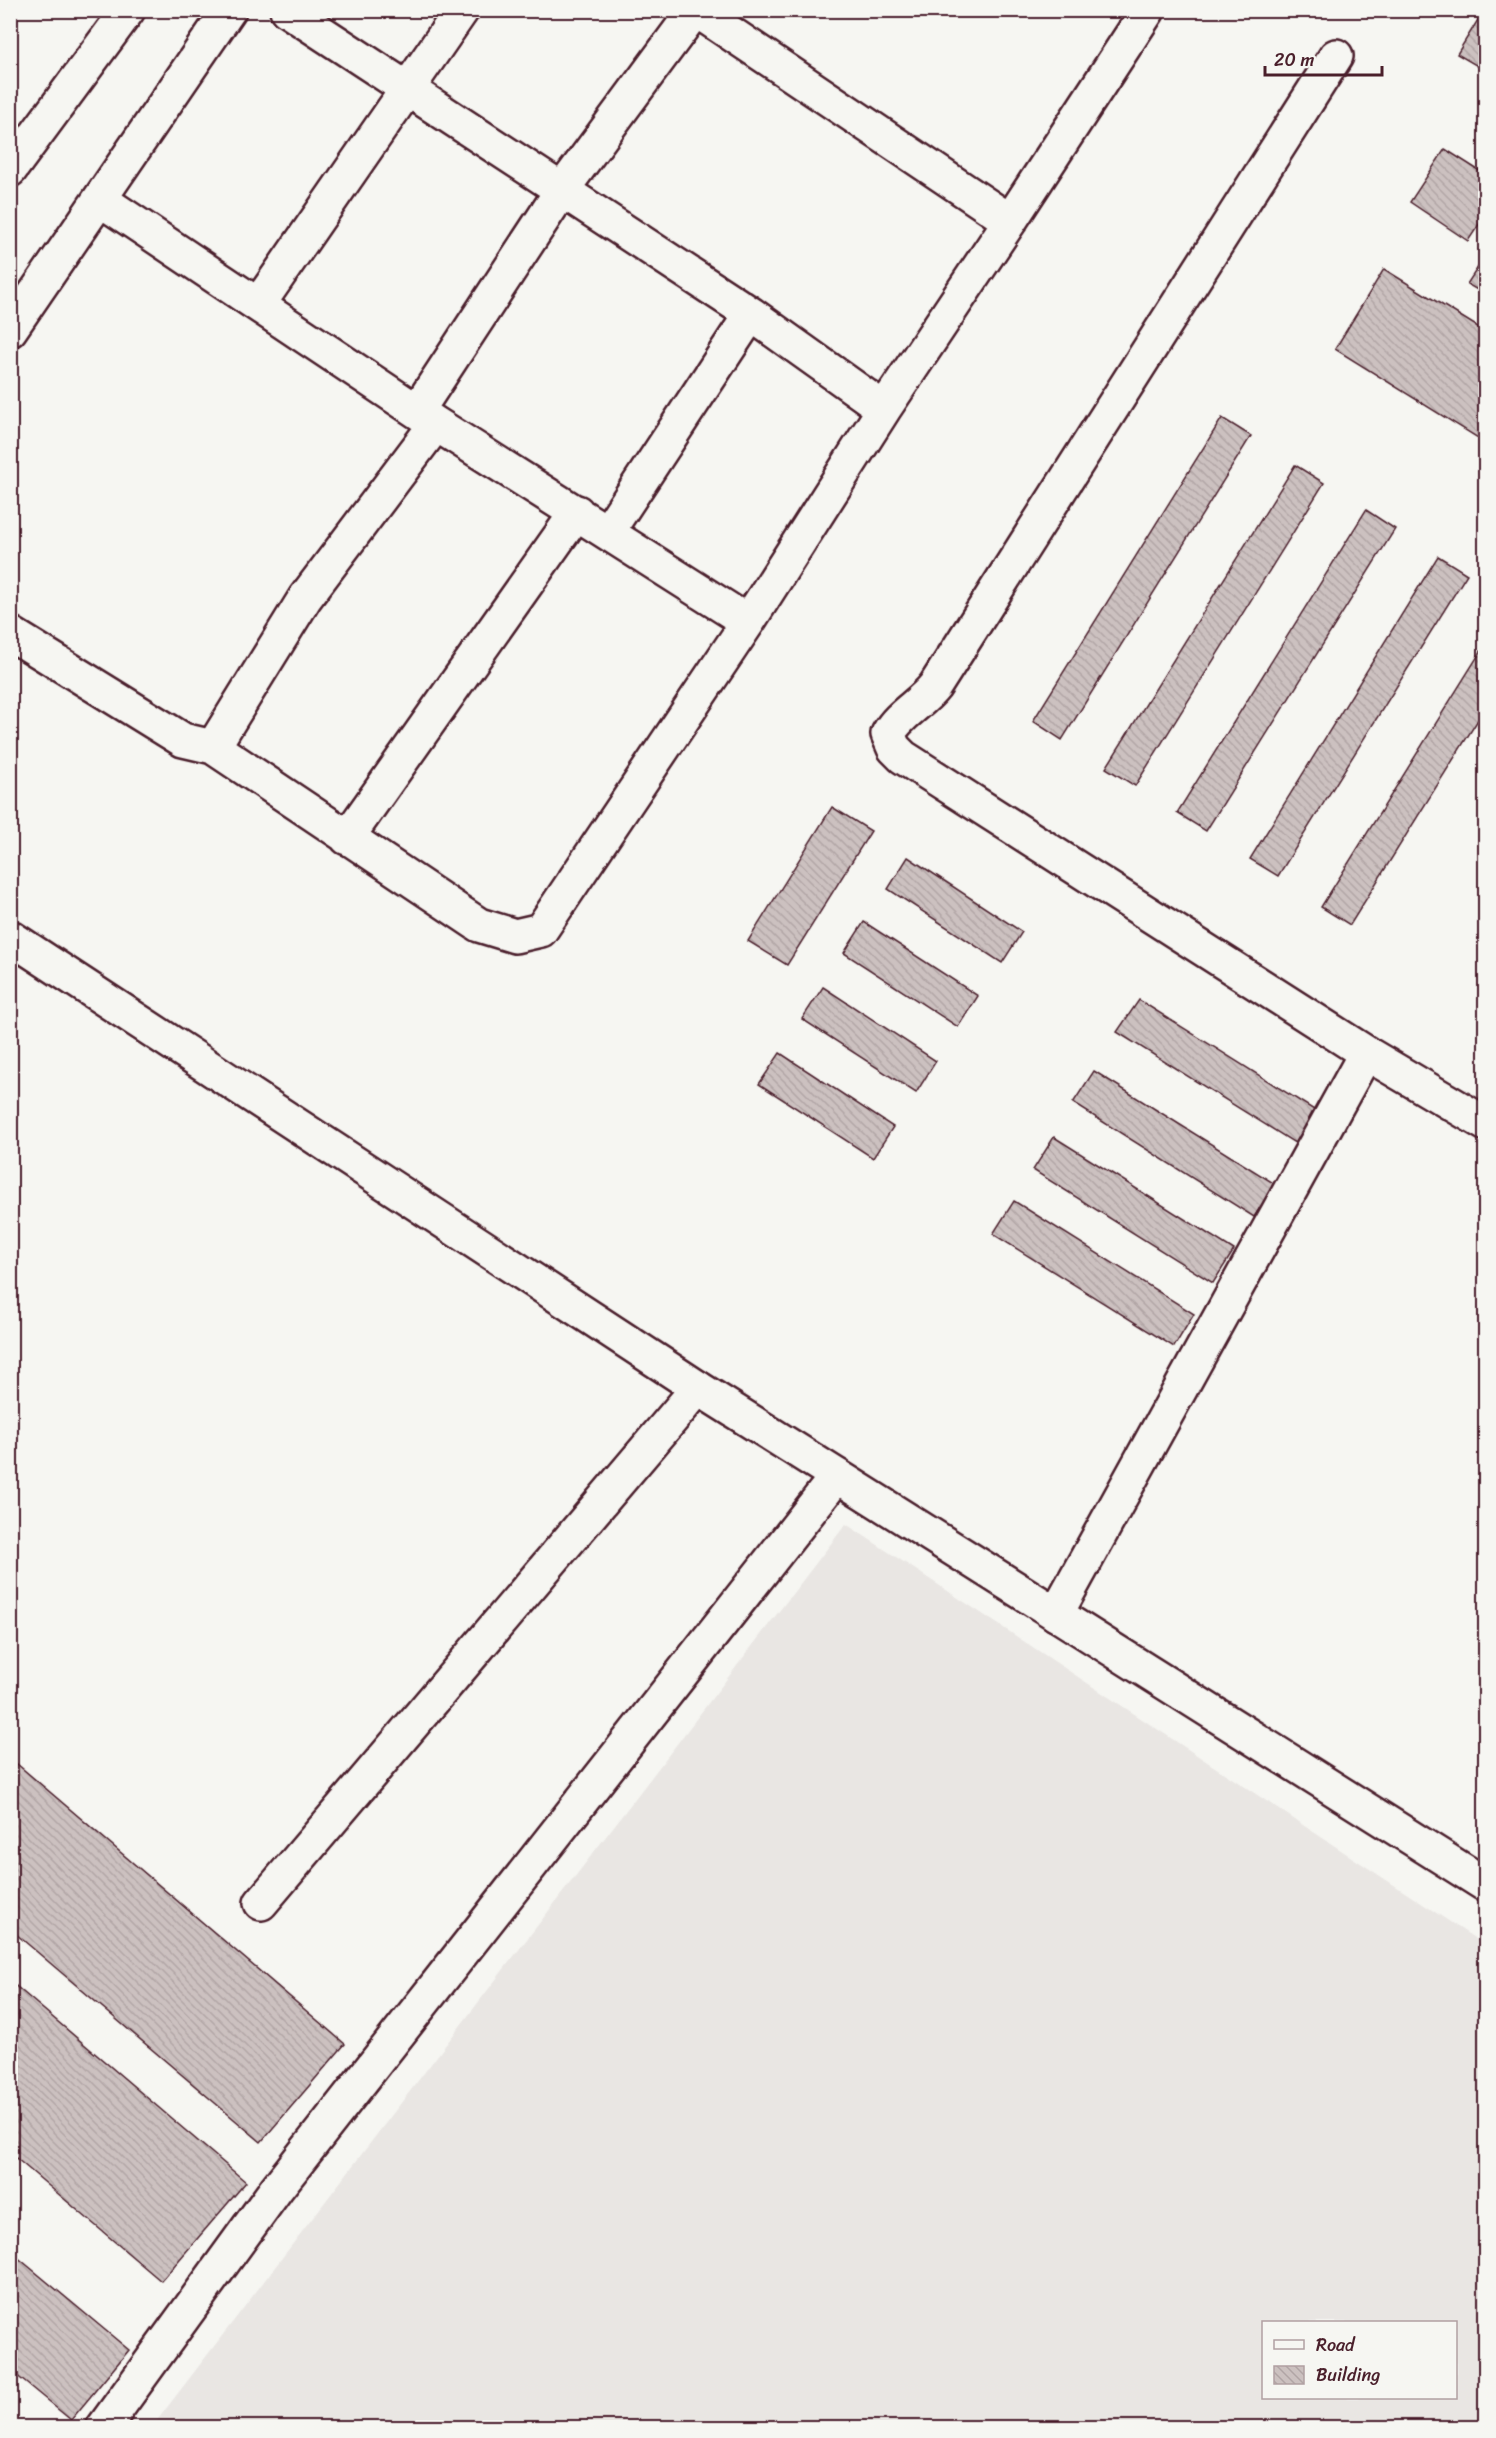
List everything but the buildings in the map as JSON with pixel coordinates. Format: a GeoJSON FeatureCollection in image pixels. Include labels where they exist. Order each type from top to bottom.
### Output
{"type":"FeatureCollection","features":[{"type":"Feature","properties":{"kind":"street"},"geometry":{"type":"LineString","coordinates":[[10,170],[128,10]]}},
{"type":"Feature","properties":{"kind":"street"},"geometry":{"type":"LineString","coordinates":[[10,330],[229,10]]}},
{"type":"Feature","properties":{"kind":"street"},"geometry":{"type":"LineString","coordinates":[[286,10],[752,314],[884,408]]}},
{"type":"Feature","properties":{"kind":"street"},"geometry":{"type":"LineString","coordinates":[[258,305],[462,10]]}},
{"type":"Feature","properties":{"kind":"street"},"geometry":{"type":"LineString","coordinates":[[213,747],[306,598],[427,418],[562,190],[696,10],[1010,221]]}},
{"type":"Feature","properties":{"kind":"street"},"geometry":{"type":"LineString","coordinates":[[10,633],[183,740],[213,747],[479,925],[515,936],[541,930],[748,622],[884,408],[1148,10]]}},
{"type":"Feature","properties":{"kind":"street"},"geometry":{"type":"LineString","coordinates":[[1336,56],[935,686],[893,726],[888,734],[894,748],[903,757],[1366,1053],[1485,1124]]}},
{"type":"Feature","properties":{"kind":"street"},"geometry":{"type":"LineString","coordinates":[[101,200],[427,418],[748,622]]}},
{"type":"Feature","properties":{"kind":"street"},"geometry":{"type":"LineString","coordinates":[[608,531],[752,314]]}},
{"type":"Feature","properties":{"kind":"street"},"geometry":{"type":"LineString","coordinates":[[347,838],[577,512]]}},
{"type":"Feature","properties":{"kind":"street"},"geometry":{"type":"LineString","coordinates":[[10,937],[698,1388],[1485,1885]]}},
{"type":"Feature","properties":{"kind":"street"},"geometry":{"type":"LineString","coordinates":[[1056,1614],[1366,1053]]}},
{"type":"Feature","properties":{"kind":"street"},"geometry":{"type":"LineString","coordinates":[[261,1903],[698,1388]]}},
{"type":"Feature","properties":{"kind":"street"},"geometry":{"type":"LineString","coordinates":[[103,2427],[277,2188],[837,1476]]}},
{"type":"Feature","properties":{"kind":"shaded area"},"geometry":{"type":"Polygon","coordinates":[[[846,1524],[1485,1945],[1485,2427],[152,2427],[846,1524]]]}}]}
